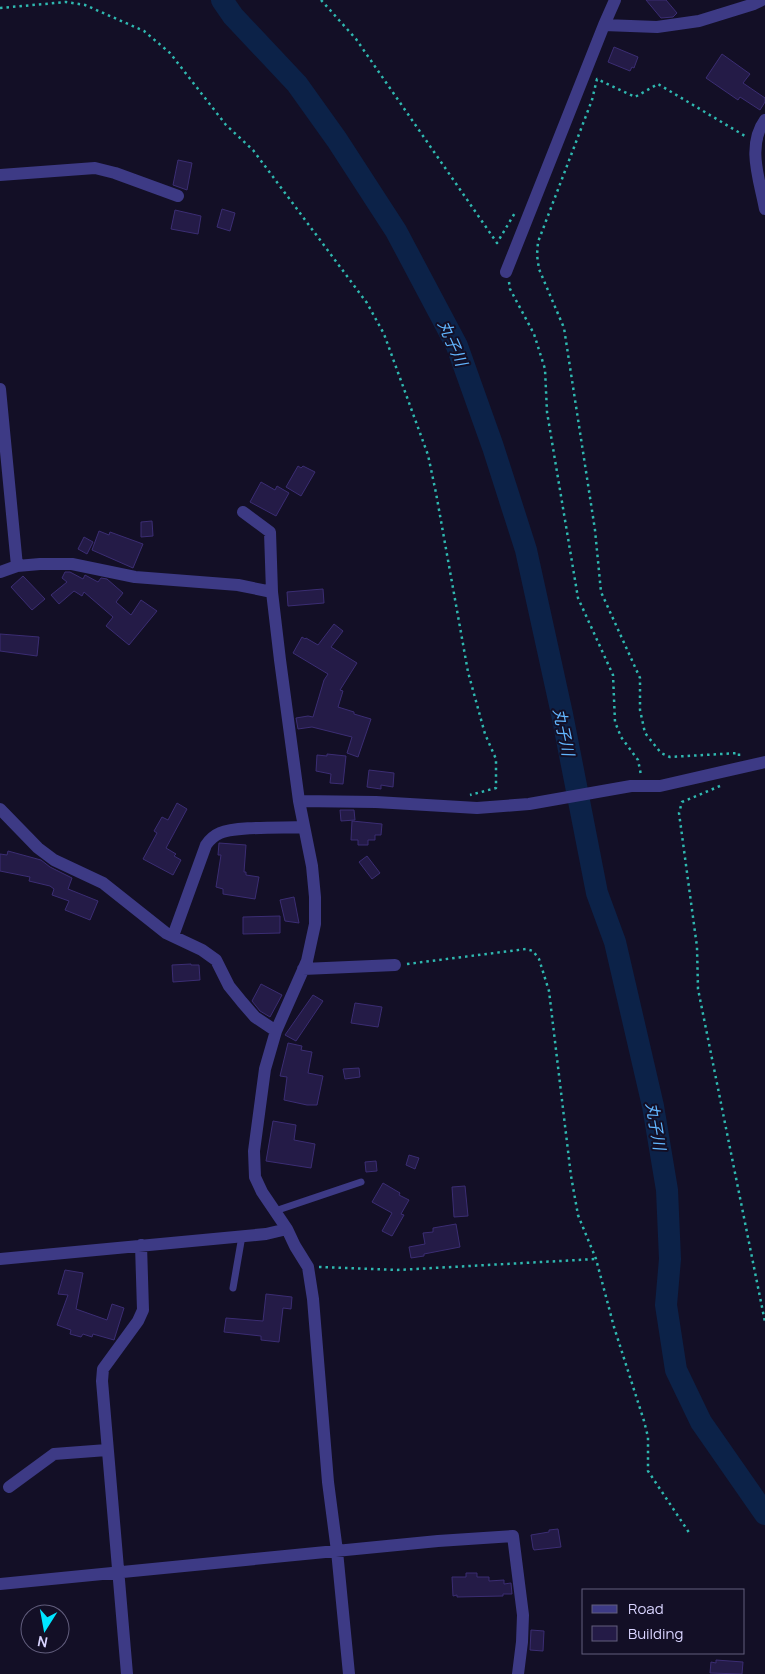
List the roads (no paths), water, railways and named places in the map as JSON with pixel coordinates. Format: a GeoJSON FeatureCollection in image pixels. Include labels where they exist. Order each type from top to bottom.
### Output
{"type":"FeatureCollection","features":[{"type":"Feature","properties":{"kind":"street"},"geometry":{"type":"LineString","coordinates":[[506,272],[615,0]]}},
{"type":"Feature","properties":{"kind":"street"},"geometry":{"type":"LineString","coordinates":[[604,25],[657,27],[699,21],[762,0]]}},
{"type":"Feature","properties":{"kind":"street"},"geometry":{"type":"LineString","coordinates":[[765,120],[760,127],[756,141],[755,159],[765,209]]}},
{"type":"Feature","properties":{"kind":"street"},"geometry":{"type":"LineString","coordinates":[[0,175],[95,168],[115,173],[178,196]]}},
{"type":"Feature","properties":{"kind":"street"},"geometry":{"type":"LineString","coordinates":[[0,389],[17,566]]}},
{"type":"Feature","properties":{"kind":"street"},"geometry":{"type":"LineString","coordinates":[[243,512],[270,532],[272,592],[299,801],[312,866],[315,896],[314,924],[307,960],[276,1031],[265,1069],[254,1151],[255,1176],[262,1192],[287,1229],[308,1267],[313,1299],[328,1482],[349,1674]]}},
{"type":"Feature","properties":{"kind":"street"},"geometry":{"type":"LineString","coordinates":[[0,572],[17,566],[72,564],[135,577],[238,585],[272,592]]}},
{"type":"Feature","properties":{"kind":"street"},"geometry":{"type":"LineString","coordinates":[[299,801],[376,802],[477,808],[529,804],[637,786],[660,786],[765,762]]}},
{"type":"Feature","properties":{"kind":"street"},"geometry":{"type":"LineString","coordinates":[[0,809],[38,848],[54,860],[88,874],[103,883],[155,926],[202,950],[216,960],[229,986],[242,1002],[255,1016],[276,1031]]}},
{"type":"Feature","properties":{"kind":"street"},"geometry":{"type":"LineString","coordinates":[[173,936],[206,845],[211,837],[222,832],[238,830],[303,827]]}},
{"type":"Feature","properties":{"kind":"street"},"geometry":{"type":"LineString","coordinates":[[303,969],[395,965]]}},
{"type":"Feature","properties":{"kind":"street"},"geometry":{"type":"LineString","coordinates":[[0,1259],[266,1234],[287,1229]]}},
{"type":"Feature","properties":{"kind":"street"},"geometry":{"type":"LineString","coordinates":[[127,1674],[102,1381],[103,1369],[138,1321],[143,1310],[141,1245]]}},
{"type":"Feature","properties":{"kind":"street"},"geometry":{"type":"LineString","coordinates":[[9,1487],[54,1454],[107,1450]]}},
{"type":"Feature","properties":{"kind":"street"},"geometry":{"type":"LineString","coordinates":[[0,1584],[118,1574],[438,1541],[513,1536],[523,1614],[518,1674]]}},
{"type":"Feature","properties":{"kind":"lane"},"geometry":{"type":"LineString","coordinates":[[275,1211],[361,1182]]}},
{"type":"Feature","properties":{"kind":"lane"},"geometry":{"type":"LineString","coordinates":[[233,1288],[242,1236]]}},
{"type":"Feature","properties":{"kind":"waterway","name":"丸子川"},"geometry":{"type":"LineString","coordinates":[[222,0],[233,16],[297,84],[337,140],[396,231],[457,346],[493,447],[526,550],[562,714],[597,893],[615,942],[653,1106],[667,1190],[670,1259],[666,1305],[676,1370],[701,1422],[765,1514]]}}]}
